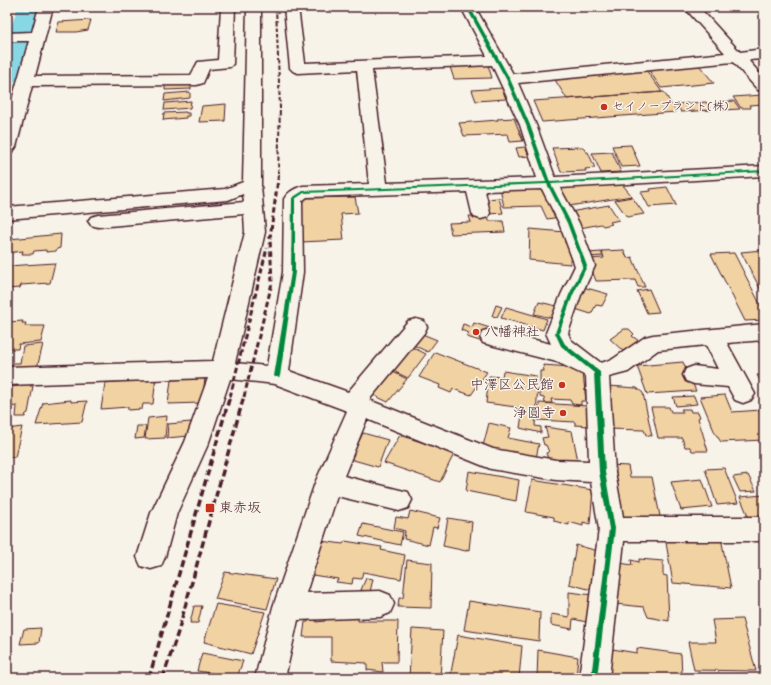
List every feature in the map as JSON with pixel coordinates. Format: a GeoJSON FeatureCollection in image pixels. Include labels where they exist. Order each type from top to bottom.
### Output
{"type":"FeatureCollection","features":[{"type":"Feature","properties":{"kind":"street"},"geometry":{"type":"LineString","coordinates":[[7,148],[25,81],[35,36],[46,7]]}},
{"type":"Feature","properties":{"kind":"street"},"geometry":{"type":"LineString","coordinates":[[25,81],[197,80],[203,65],[225,64],[228,7]]}},
{"type":"Feature","properties":{"kind":"street"},"geometry":{"type":"LineString","coordinates":[[151,557],[164,513],[197,442],[222,370],[255,232],[252,186],[254,7]]}},
{"type":"Feature","properties":{"kind":"street"},"geometry":{"type":"LineString","coordinates":[[291,7],[298,68],[497,60]]}},
{"type":"Feature","properties":{"kind":"street"},"geometry":{"type":"LineString","coordinates":[[468,7],[508,79],[528,125],[548,183],[569,223],[585,266],[571,295],[557,333],[563,345],[597,372],[602,472],[612,529],[594,678]]}},
{"type":"Feature","properties":{"kind":"street"},"geometry":{"type":"LineString","coordinates":[[691,7],[764,87]]}},
{"type":"Feature","properties":{"kind":"street"},"geometry":{"type":"LineString","coordinates":[[227,25],[238,25],[242,28],[246,49],[254,54]]}},
{"type":"Feature","properties":{"kind":"street"},"geometry":{"type":"LineString","coordinates":[[7,37],[35,36]]}},
{"type":"Feature","properties":{"kind":"street"},"geometry":{"type":"LineString","coordinates":[[508,79],[764,54]]}},
{"type":"Feature","properties":{"kind":"street"},"geometry":{"type":"LineString","coordinates":[[364,66],[379,189]]}},
{"type":"Feature","properties":{"kind":"street"},"geometry":{"type":"LineString","coordinates":[[277,376],[293,272],[293,199],[303,192],[548,183],[764,171]]}},
{"type":"Feature","properties":{"kind":"street"},"geometry":{"type":"LineString","coordinates":[[7,213],[228,194],[244,187],[252,186]]}},
{"type":"Feature","properties":{"kind":"street"},"geometry":{"type":"LineString","coordinates":[[475,186],[481,213]]}},
{"type":"Feature","properties":{"kind":"street"},"geometry":{"type":"LineString","coordinates":[[7,229],[254,207]]}},
{"type":"Feature","properties":{"kind":"street"},"geometry":{"type":"LineString","coordinates":[[270,678],[287,607],[328,483],[357,404],[416,327]]}},
{"type":"Feature","properties":{"kind":"street"},"geometry":{"type":"LineString","coordinates":[[491,337],[562,356],[597,372],[620,366],[653,343],[764,332]]}},
{"type":"Feature","properties":{"kind":"street"},"geometry":{"type":"LineString","coordinates":[[694,375],[739,387],[712,336]]}},
{"type":"Feature","properties":{"kind":"street"},"geometry":{"type":"LineString","coordinates":[[7,376],[222,370],[277,376],[357,404],[491,459],[556,470],[602,472]]}},
{"type":"Feature","properties":{"kind":"street"},"geometry":{"type":"LineString","coordinates":[[328,483],[400,500]]}},
{"type":"Feature","properties":{"kind":"street"},"geometry":{"type":"LineString","coordinates":[[612,529],[764,529]]}},
{"type":"Feature","properties":{"kind":"street"},"geometry":{"type":"LineString","coordinates":[[287,607],[380,604]]}},
{"type":"Feature","properties":{"kind":"building"},"geometry":{"type":"Polygon","coordinates":[[[91,20],[88,30],[76,32],[56,32],[59,22],[91,20]]]}},
{"type":"Feature","properties":{"kind":"building"},"geometry":{"type":"Polygon","coordinates":[[[698,64],[714,83],[661,88],[648,69],[698,64]]]}},
{"type":"Feature","properties":{"kind":"building"},"geometry":{"type":"Polygon","coordinates":[[[488,65],[492,78],[454,79],[450,67],[488,65]]]}},
{"type":"Feature","properties":{"kind":"building"},"geometry":{"type":"Polygon","coordinates":[[[646,70],[662,92],[567,99],[555,80],[646,70]]]}},
{"type":"Feature","properties":{"kind":"building"},"geometry":{"type":"Polygon","coordinates":[[[191,83],[191,89],[165,90],[165,85],[191,83]]]}},
{"type":"Feature","properties":{"kind":"building"},"geometry":{"type":"Polygon","coordinates":[[[502,88],[506,99],[476,101],[472,90],[502,88]]]}},
{"type":"Feature","properties":{"kind":"building"},"geometry":{"type":"Polygon","coordinates":[[[190,92],[190,98],[164,101],[165,94],[190,92]]]}},
{"type":"Feature","properties":{"kind":"building","name":"セイノープラント(株)"},"geometry":{"type":"Polygon","coordinates":[[[664,92],[676,112],[542,122],[533,101],[664,92]]]}},
{"type":"Feature","properties":{"kind":"building"},"geometry":{"type":"Polygon","coordinates":[[[762,95],[764,98],[764,104],[749,105],[751,108],[741,108],[733,97],[762,95]]]}},
{"type":"Feature","properties":{"kind":"building"},"geometry":{"type":"Polygon","coordinates":[[[191,101],[190,108],[164,110],[165,103],[191,101]]]}},
{"type":"Feature","properties":{"kind":"building"},"geometry":{"type":"Polygon","coordinates":[[[734,101],[740,109],[723,110],[718,102],[734,101]]]}},
{"type":"Feature","properties":{"kind":"building"},"geometry":{"type":"Polygon","coordinates":[[[706,102],[711,110],[681,112],[677,104],[706,102]]]}},
{"type":"Feature","properties":{"kind":"building"},"geometry":{"type":"Polygon","coordinates":[[[226,104],[225,121],[199,122],[202,106],[226,104]]]}},
{"type":"Feature","properties":{"kind":"building"},"geometry":{"type":"Polygon","coordinates":[[[164,113],[189,113],[189,116],[186,116],[186,118],[163,120],[164,113]]]}},
{"type":"Feature","properties":{"kind":"building"},"geometry":{"type":"Polygon","coordinates":[[[514,118],[523,141],[510,142],[508,134],[464,136],[459,123],[498,120],[497,119],[514,118]]]}},
{"type":"Feature","properties":{"kind":"building"},"geometry":{"type":"Polygon","coordinates":[[[631,145],[640,166],[621,167],[612,146],[631,145]]]}},
{"type":"Feature","properties":{"kind":"building"},"geometry":{"type":"Polygon","coordinates":[[[525,147],[529,156],[519,157],[516,148],[525,147]]]}},
{"type":"Feature","properties":{"kind":"building"},"geometry":{"type":"Polygon","coordinates":[[[583,147],[586,152],[588,152],[595,168],[585,169],[586,171],[561,172],[552,148],[583,147]]]}},
{"type":"Feature","properties":{"kind":"building"},"geometry":{"type":"Polygon","coordinates":[[[612,152],[621,172],[601,173],[592,153],[612,152]]]}},
{"type":"Feature","properties":{"kind":"building"},"geometry":{"type":"Polygon","coordinates":[[[621,183],[632,196],[569,206],[560,185],[573,184],[575,187],[621,183]]]}},
{"type":"Feature","properties":{"kind":"building"},"geometry":{"type":"Polygon","coordinates":[[[667,187],[676,205],[649,207],[641,192],[651,191],[650,189],[667,187]]]}},
{"type":"Feature","properties":{"kind":"building"},"geometry":{"type":"Polygon","coordinates":[[[500,188],[539,189],[548,195],[560,217],[547,219],[541,206],[504,207],[500,188]]]}},
{"type":"Feature","properties":{"kind":"building"},"geometry":{"type":"Polygon","coordinates":[[[355,197],[358,213],[341,214],[344,240],[301,242],[302,198],[355,197]]]}},
{"type":"Feature","properties":{"kind":"building"},"geometry":{"type":"Polygon","coordinates":[[[632,197],[644,214],[627,217],[615,200],[632,197]]]}},
{"type":"Feature","properties":{"kind":"building"},"geometry":{"type":"Polygon","coordinates":[[[499,198],[503,213],[488,214],[485,199],[499,198]]]}},
{"type":"Feature","properties":{"kind":"building"},"geometry":{"type":"Polygon","coordinates":[[[609,205],[619,220],[610,222],[612,224],[603,226],[601,224],[580,228],[570,212],[609,205]]]}},
{"type":"Feature","properties":{"kind":"building"},"geometry":{"type":"Polygon","coordinates":[[[469,216],[488,216],[489,221],[503,221],[505,232],[451,234],[449,223],[471,222],[469,216]]]}},
{"type":"Feature","properties":{"kind":"building"},"geometry":{"type":"Polygon","coordinates":[[[530,229],[565,232],[565,243],[571,244],[570,264],[529,260],[530,229]]]}},
{"type":"Feature","properties":{"kind":"building"},"geometry":{"type":"Polygon","coordinates":[[[61,234],[60,248],[56,251],[34,251],[33,254],[22,254],[23,251],[7,253],[7,241],[10,239],[61,234]]]}},
{"type":"Feature","properties":{"kind":"building"},"geometry":{"type":"Polygon","coordinates":[[[624,250],[627,258],[632,257],[645,287],[638,287],[635,280],[596,281],[588,259],[604,258],[602,251],[624,250]]]}},
{"type":"Feature","properties":{"kind":"building"},"geometry":{"type":"Polygon","coordinates":[[[762,250],[764,254],[764,296],[741,252],[762,250]]]}},
{"type":"Feature","properties":{"kind":"building"},"geometry":{"type":"Polygon","coordinates":[[[601,252],[603,256],[589,257],[588,253],[601,252]]]}},
{"type":"Feature","properties":{"kind":"building"},"geometry":{"type":"Polygon","coordinates":[[[734,253],[764,312],[764,320],[745,321],[711,254],[734,253]]]}},
{"type":"Feature","properties":{"kind":"building"},"geometry":{"type":"Polygon","coordinates":[[[55,263],[50,283],[21,285],[20,288],[7,289],[7,266],[55,263]]]}},
{"type":"Feature","properties":{"kind":"building"},"geometry":{"type":"Polygon","coordinates":[[[583,287],[608,294],[602,306],[596,305],[591,314],[572,308],[583,287]]]}},
{"type":"Feature","properties":{"kind":"building"},"geometry":{"type":"Polygon","coordinates":[[[649,289],[659,312],[647,313],[637,291],[649,289]]]}},
{"type":"Feature","properties":{"kind":"building"},"geometry":{"type":"Polygon","coordinates":[[[539,302],[557,306],[552,318],[534,314],[539,302]]]}},
{"type":"Feature","properties":{"kind":"building"},"geometry":{"type":"Polygon","coordinates":[[[496,305],[502,307],[497,317],[492,316],[496,305]]]}},
{"type":"Feature","properties":{"kind":"building"},"geometry":{"type":"Polygon","coordinates":[[[506,307],[547,319],[543,330],[501,318],[506,307]]]}},
{"type":"Feature","properties":{"kind":"building"},"geometry":{"type":"Polygon","coordinates":[[[23,321],[22,323],[26,323],[25,326],[45,326],[41,342],[19,344],[18,349],[7,349],[7,322],[23,321]]]}},
{"type":"Feature","properties":{"kind":"building","name":"八幡神社"},"geometry":{"type":"Polygon","coordinates":[[[474,323],[490,328],[483,342],[467,337],[469,333],[461,330],[463,324],[472,327],[474,323]]]}},
{"type":"Feature","properties":{"kind":"building"},"geometry":{"type":"Polygon","coordinates":[[[624,329],[629,329],[634,334],[632,336],[639,341],[623,351],[610,339],[624,329]]]}},
{"type":"Feature","properties":{"kind":"building"},"geometry":{"type":"Polygon","coordinates":[[[420,333],[437,340],[428,352],[411,344],[420,333]]]}},
{"type":"Feature","properties":{"kind":"building"},"geometry":{"type":"Polygon","coordinates":[[[43,344],[37,368],[11,370],[13,363],[20,363],[23,346],[43,344]]]}},
{"type":"Feature","properties":{"kind":"building"},"geometry":{"type":"Polygon","coordinates":[[[408,345],[426,354],[408,378],[389,369],[408,345]]]}},
{"type":"Feature","properties":{"kind":"building"},"geometry":{"type":"Polygon","coordinates":[[[435,352],[487,372],[471,395],[453,389],[451,393],[439,388],[440,385],[419,377],[435,352]]]}},
{"type":"Feature","properties":{"kind":"building"},"geometry":{"type":"Polygon","coordinates":[[[683,362],[696,391],[647,394],[637,366],[683,362]]]}},
{"type":"Feature","properties":{"kind":"building","name":"中澤区公民館"},"geometry":{"type":"Polygon","coordinates":[[[543,365],[571,367],[583,373],[586,401],[581,401],[581,405],[572,404],[570,400],[551,399],[552,403],[545,403],[544,398],[540,397],[540,371],[544,371],[543,365]]]}},
{"type":"Feature","properties":{"kind":"building"},"geometry":{"type":"Polygon","coordinates":[[[389,370],[407,379],[388,402],[369,393],[389,370]]]}},
{"type":"Feature","properties":{"kind":"building"},"geometry":{"type":"Polygon","coordinates":[[[503,371],[536,376],[536,386],[538,387],[535,426],[541,427],[541,433],[520,428],[523,408],[486,403],[489,376],[502,377],[503,371]]]}},
{"type":"Feature","properties":{"kind":"building"},"geometry":{"type":"Polygon","coordinates":[[[757,375],[764,375],[764,386],[763,386],[757,375]]]}},
{"type":"Feature","properties":{"kind":"building"},"geometry":{"type":"Polygon","coordinates":[[[156,377],[153,404],[143,404],[142,409],[128,410],[128,407],[101,409],[105,383],[156,377]]]}},
{"type":"Feature","properties":{"kind":"building"},"geometry":{"type":"Polygon","coordinates":[[[205,378],[202,403],[168,404],[171,380],[205,378]]]}},
{"type":"Feature","properties":{"kind":"building"},"geometry":{"type":"Polygon","coordinates":[[[31,382],[30,386],[33,386],[28,413],[25,417],[16,417],[17,406],[7,407],[7,383],[12,383],[11,387],[21,386],[22,383],[31,382]]]}},
{"type":"Feature","properties":{"kind":"building"},"geometry":{"type":"Polygon","coordinates":[[[608,386],[637,388],[643,393],[652,436],[646,435],[644,430],[608,429],[608,386]]]}},
{"type":"Feature","properties":{"kind":"building"},"geometry":{"type":"Polygon","coordinates":[[[725,395],[732,412],[762,410],[764,414],[764,440],[721,442],[715,433],[700,397],[725,395]]]}},
{"type":"Feature","properties":{"kind":"building"},"geometry":{"type":"Polygon","coordinates":[[[694,396],[697,404],[676,406],[673,397],[694,396]]]}},
{"type":"Feature","properties":{"kind":"building"},"geometry":{"type":"Polygon","coordinates":[[[71,400],[71,402],[87,401],[82,422],[36,425],[43,403],[71,400]]]}},
{"type":"Feature","properties":{"kind":"building","name":"浄圓寺"},"geometry":{"type":"Polygon","coordinates":[[[539,403],[588,406],[588,426],[575,425],[575,422],[538,420],[539,403]]]}},
{"type":"Feature","properties":{"kind":"building"},"geometry":{"type":"Polygon","coordinates":[[[651,407],[669,407],[671,412],[683,412],[681,409],[690,409],[691,412],[698,412],[700,417],[698,418],[708,451],[692,451],[690,447],[685,447],[682,438],[658,438],[651,407]]]}},
{"type":"Feature","properties":{"kind":"building"},"geometry":{"type":"Polygon","coordinates":[[[167,416],[165,438],[145,439],[148,418],[167,416]]]}},
{"type":"Feature","properties":{"kind":"building"},"geometry":{"type":"Polygon","coordinates":[[[191,422],[188,436],[167,438],[168,424],[191,422]]]}},
{"type":"Feature","properties":{"kind":"building"},"geometry":{"type":"Polygon","coordinates":[[[489,423],[511,428],[508,438],[539,444],[536,458],[483,446],[489,423]]]}},
{"type":"Feature","properties":{"kind":"building"},"geometry":{"type":"Polygon","coordinates":[[[137,426],[146,426],[144,438],[135,439],[137,426]]]}},
{"type":"Feature","properties":{"kind":"building"},"geometry":{"type":"Polygon","coordinates":[[[22,427],[15,457],[7,458],[7,429],[22,427]]]}},
{"type":"Feature","properties":{"kind":"building"},"geometry":{"type":"Polygon","coordinates":[[[545,427],[572,431],[578,461],[549,461],[546,453],[549,452],[546,445],[544,445],[542,438],[548,437],[545,427]]]}},
{"type":"Feature","properties":{"kind":"building"},"geometry":{"type":"Polygon","coordinates":[[[363,433],[388,440],[378,467],[350,459],[363,433]]]}},
{"type":"Feature","properties":{"kind":"building"},"geometry":{"type":"Polygon","coordinates":[[[400,435],[427,444],[428,442],[454,454],[440,482],[384,463],[400,435]]]}},
{"type":"Feature","properties":{"kind":"building"},"geometry":{"type":"Polygon","coordinates":[[[609,465],[628,466],[630,477],[652,477],[661,521],[618,519],[609,465]]]}},
{"type":"Feature","properties":{"kind":"building"},"geometry":{"type":"Polygon","coordinates":[[[724,468],[738,503],[717,505],[705,469],[724,468]]]}},
{"type":"Feature","properties":{"kind":"building"},"geometry":{"type":"Polygon","coordinates":[[[469,471],[519,480],[516,501],[466,491],[469,471]]]}},
{"type":"Feature","properties":{"kind":"building"},"geometry":{"type":"Polygon","coordinates":[[[748,475],[756,491],[740,492],[733,477],[748,475]]]}},
{"type":"Feature","properties":{"kind":"building"},"geometry":{"type":"Polygon","coordinates":[[[702,479],[712,507],[681,510],[671,482],[702,479]]]}},
{"type":"Feature","properties":{"kind":"building"},"geometry":{"type":"Polygon","coordinates":[[[532,480],[593,490],[590,524],[583,522],[583,526],[569,522],[569,525],[554,521],[554,517],[526,512],[532,480]]]}},
{"type":"Feature","properties":{"kind":"building"},"geometry":{"type":"Polygon","coordinates":[[[764,495],[764,522],[751,523],[740,497],[764,495]]]}},
{"type":"Feature","properties":{"kind":"building"},"geometry":{"type":"Polygon","coordinates":[[[410,511],[440,518],[437,528],[433,527],[429,545],[404,539],[405,531],[394,528],[396,517],[408,519],[410,511]]]}},
{"type":"Feature","properties":{"kind":"building"},"geometry":{"type":"Polygon","coordinates":[[[448,518],[472,522],[469,550],[466,549],[466,551],[443,546],[448,518]]]}},
{"type":"Feature","properties":{"kind":"building"},"geometry":{"type":"Polygon","coordinates":[[[363,524],[403,532],[400,545],[359,536],[363,524]]]}},
{"type":"Feature","properties":{"kind":"building"},"geometry":{"type":"Polygon","coordinates":[[[665,537],[721,538],[731,588],[673,583],[665,537]]]}},
{"type":"Feature","properties":{"kind":"building"},"geometry":{"type":"Polygon","coordinates":[[[314,540],[343,544],[345,541],[382,547],[381,550],[405,555],[401,579],[363,572],[361,579],[353,578],[352,584],[336,582],[338,579],[306,574],[314,540]]]}},
{"type":"Feature","properties":{"kind":"building"},"geometry":{"type":"Polygon","coordinates":[[[576,545],[598,551],[592,590],[569,584],[576,545]]]}},
{"type":"Feature","properties":{"kind":"building"},"geometry":{"type":"Polygon","coordinates":[[[639,559],[663,561],[663,575],[667,576],[669,621],[648,617],[644,607],[615,604],[614,562],[632,565],[631,560],[639,562],[639,559]]]}},
{"type":"Feature","properties":{"kind":"building"},"geometry":{"type":"Polygon","coordinates":[[[407,560],[432,563],[431,608],[398,607],[399,598],[403,598],[407,560]]]}},
{"type":"Feature","properties":{"kind":"building"},"geometry":{"type":"Polygon","coordinates":[[[225,572],[276,579],[267,609],[215,599],[225,572]]]}},
{"type":"Feature","properties":{"kind":"building"},"geometry":{"type":"Polygon","coordinates":[[[366,578],[373,579],[370,592],[361,590],[366,578]]]}},
{"type":"Feature","properties":{"kind":"building"},"geometry":{"type":"Polygon","coordinates":[[[569,592],[593,595],[591,623],[573,619],[572,629],[551,625],[551,614],[569,617],[569,592]]]}},
{"type":"Feature","properties":{"kind":"building"},"geometry":{"type":"Polygon","coordinates":[[[469,601],[540,612],[539,641],[464,630],[469,601]]]}},
{"type":"Feature","properties":{"kind":"building"},"geometry":{"type":"Polygon","coordinates":[[[216,604],[265,612],[251,654],[204,642],[216,604]]]}},
{"type":"Feature","properties":{"kind":"building"},"geometry":{"type":"Polygon","coordinates":[[[194,606],[202,606],[198,623],[190,623],[194,606]]]}},
{"type":"Feature","properties":{"kind":"building"},"geometry":{"type":"Polygon","coordinates":[[[326,614],[358,614],[358,621],[398,621],[397,662],[382,662],[383,672],[367,670],[367,663],[331,661],[331,637],[303,637],[305,622],[308,622],[309,617],[317,616],[316,622],[325,621],[326,614]]]}},
{"type":"Feature","properties":{"kind":"building"},"geometry":{"type":"Polygon","coordinates":[[[742,619],[756,671],[694,670],[688,642],[716,642],[712,620],[742,619]]]}},
{"type":"Feature","properties":{"kind":"building"},"geometry":{"type":"Polygon","coordinates":[[[41,628],[39,643],[20,644],[24,629],[41,628]]]}},
{"type":"Feature","properties":{"kind":"building"},"geometry":{"type":"Polygon","coordinates":[[[412,629],[443,631],[440,678],[409,678],[412,629]]]}},
{"type":"Feature","properties":{"kind":"building"},"geometry":{"type":"Polygon","coordinates":[[[458,635],[522,646],[519,678],[450,678],[458,635]]]}},
{"type":"Feature","properties":{"kind":"building"},"geometry":{"type":"Polygon","coordinates":[[[606,648],[637,653],[637,648],[681,654],[682,678],[608,678],[606,648]]]}},
{"type":"Feature","properties":{"kind":"building"},"geometry":{"type":"Polygon","coordinates":[[[538,650],[578,657],[576,678],[537,678],[538,650]]]}},
{"type":"Feature","properties":{"kind":"building"},"geometry":{"type":"Polygon","coordinates":[[[202,653],[243,661],[237,677],[197,671],[202,653]]]}},
{"type":"Feature","properties":{"kind":"waterway"},"geometry":{"type":"LineString","coordinates":[[7,75],[30,7]]}},
{"type":"Feature","properties":{"kind":"railway"},"geometry":{"type":"LineString","coordinates":[[276,7],[280,108],[278,173]]}},
{"type":"Feature","properties":{"kind":"railway"},"geometry":{"type":"LineString","coordinates":[[244,397],[272,283],[270,238],[279,172]]}},
{"type":"Feature","properties":{"kind":"railway"},"geometry":{"type":"LineString","coordinates":[[230,397],[267,248]]}},
{"type":"Feature","properties":{"kind":"railway"},"geometry":{"type":"LineString","coordinates":[[149,678],[230,396]]}},
{"type":"Feature","properties":{"kind":"railway"},"geometry":{"type":"LineString","coordinates":[[163,678],[178,632],[244,396]]}},
{"type":"Feature","properties":{"kind":"cycle path"},"geometry":{"type":"LineString","coordinates":[[468,7],[508,79],[528,125],[548,183],[569,223],[585,266],[571,295],[557,333],[563,345],[597,372],[602,472],[612,529],[594,678]]}},
{"type":"Feature","properties":{"kind":"cycle path"},"geometry":{"type":"LineString","coordinates":[[277,376],[293,272],[293,199],[303,192],[548,183],[764,171]]}},
{"type":"Feature","properties":{"kind":"place","name":"セイノープラント(株)"},"geometry":{"type":"Point","coordinates":[604,107]}},
{"type":"Feature","properties":{"kind":"place","name":"八幡神社"},"geometry":{"type":"Point","coordinates":[476,332]}},
{"type":"Feature","properties":{"kind":"place","name":"中澤区公民館"},"geometry":{"type":"Point","coordinates":[562,385]}},
{"type":"Feature","properties":{"kind":"place","name":"浄圓寺"},"geometry":{"type":"Point","coordinates":[563,413]}},
{"type":"Feature","properties":{"kind":"place","name":"東赤坂"},"geometry":{"type":"Point","coordinates":[210,508]}}]}
